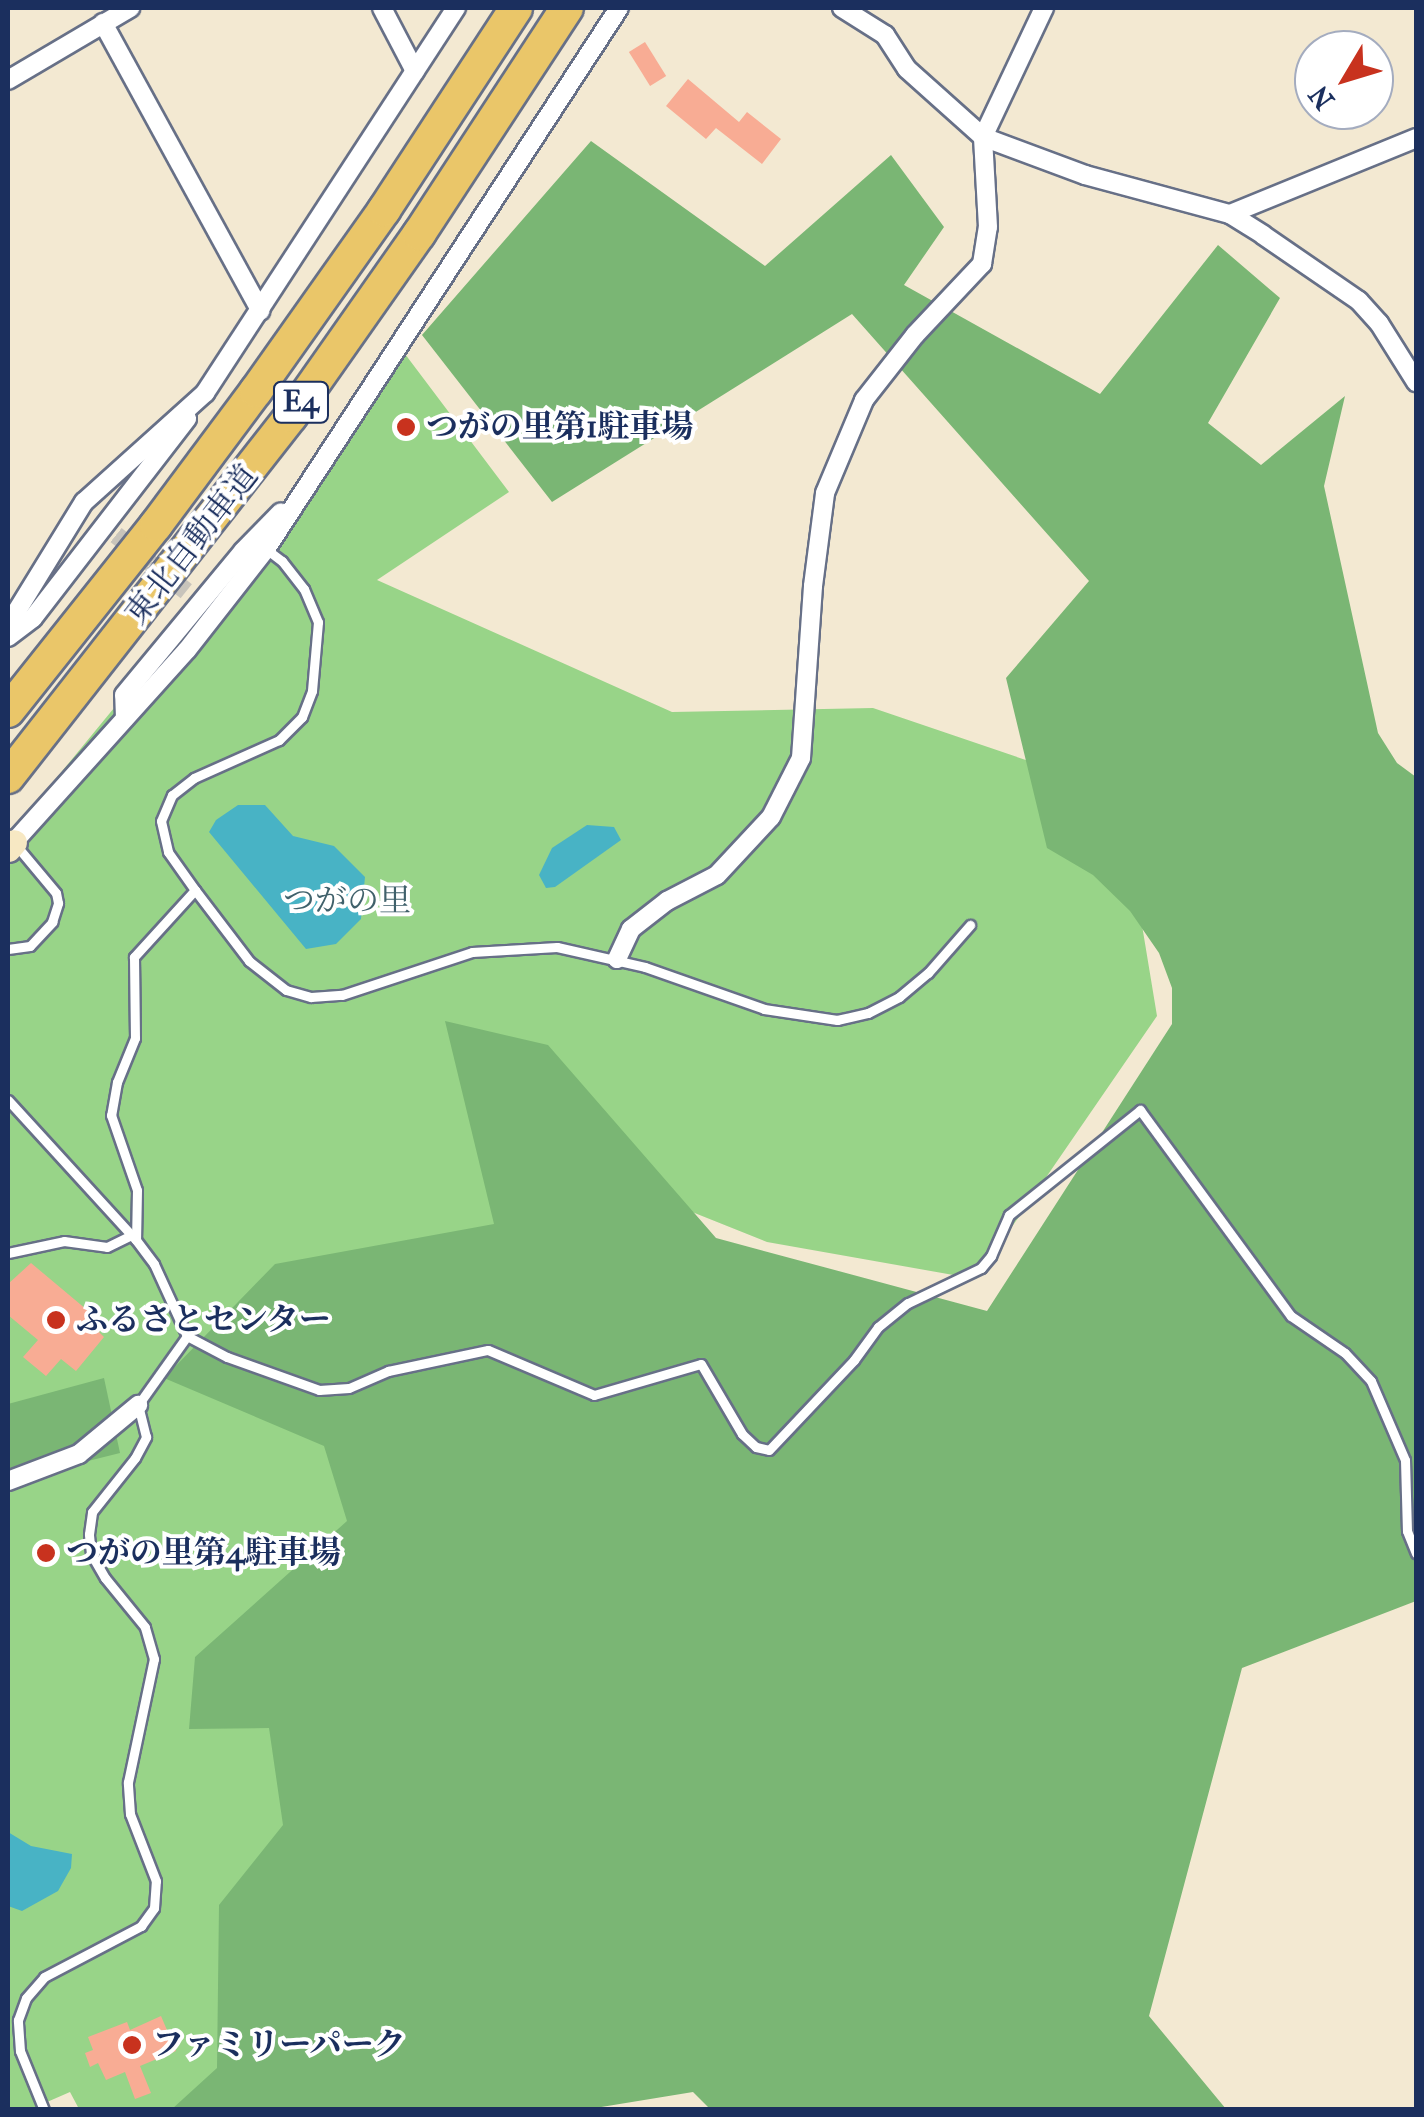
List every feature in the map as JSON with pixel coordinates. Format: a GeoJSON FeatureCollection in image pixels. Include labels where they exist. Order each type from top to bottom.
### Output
{"type":"FeatureCollection","features":[{"type":"Feature","properties":{"kind":"highway","name":"東北自動車道"},"geometry":{"type":"LineString","coordinates":[[8,711],[156,525],[256,391],[384,210],[516,8]]}},
{"type":"Feature","properties":{"kind":"highway","name":"東北自動車道"},"geometry":{"type":"LineString","coordinates":[[8,777],[291,416],[568,8]]}},
{"type":"Feature","properties":{"kind":"street"},"geometry":{"type":"LineString","coordinates":[[8,80],[126,8]]}},
{"type":"Feature","properties":{"kind":"street"},"geometry":{"type":"LineString","coordinates":[[382,8],[415,71]]}},
{"type":"Feature","properties":{"kind":"street"},"geometry":{"type":"LineString","coordinates":[[9,634],[33,618],[109,529],[162,456],[261,311],[456,8]]}},
{"type":"Feature","properties":{"kind":"street"},"geometry":{"type":"LineString","coordinates":[[11,845],[186,650],[266,550],[619,8]]}},
{"type":"Feature","properties":{"kind":"street"},"geometry":{"type":"LineString","coordinates":[[842,8],[885,35],[907,70],[983,137],[1084,175],[1230,214],[1359,301],[1380,322],[1416,382]]}},
{"type":"Feature","properties":{"kind":"street"},"geometry":{"type":"LineString","coordinates":[[616,959],[631,930],[667,901],[717,874],[771,817],[800,758],[812,586],[825,493],[864,400],[915,335],[982,264],[988,228],[983,137],[1044,8]]}},
{"type":"Feature","properties":{"kind":"street"},"geometry":{"type":"LineString","coordinates":[[102,23],[261,311]]}},
{"type":"Feature","properties":{"kind":"street"},"geometry":{"type":"LineString","coordinates":[[1230,214],[1416,138]]}},
{"type":"Feature","properties":{"kind":"street"},"geometry":{"type":"LineString","coordinates":[[9,634],[15,614],[84,502],[205,393]]}},
{"type":"Feature","properties":{"kind":"street"},"geometry":{"type":"LineString","coordinates":[[125,718],[124,696],[193,597],[306,487]]}},
{"type":"Feature","properties":{"kind":"street"},"geometry":{"type":"LineString","coordinates":[[8,1481],[79,1454],[138,1405]]}},
{"type":"Feature","properties":{"kind":"lane"},"geometry":{"type":"LineString","coordinates":[[266,550],[282,561],[304,589],[318,622],[312,691],[302,717],[279,740],[220,764],[172,795],[161,821],[168,852],[195,890],[268,978],[286,990],[311,996],[342,995],[426,966],[490,950],[557,947],[616,959],[764,1008],[838,1020],[868,1013],[899,997],[928,973],[970,925]]}},
{"type":"Feature","properties":{"kind":"lane"},"geometry":{"type":"LineString","coordinates":[[8,950],[30,946],[52,922],[58,902],[56,893],[11,845]]}},
{"type":"Feature","properties":{"kind":"lane"},"geometry":{"type":"LineString","coordinates":[[133,1238],[137,1190],[112,1116],[117,1082],[134,1038],[134,957],[195,890]]}},
{"type":"Feature","properties":{"kind":"lane"},"geometry":{"type":"LineString","coordinates":[[8,1100],[154,1264],[188,1336],[276,1378],[320,1390],[348,1388],[388,1371],[488,1350],[594,1394],[701,1364],[742,1434],[756,1447],[769,1450],[878,1327],[908,1303],[981,1268],[992,1256],[1008,1214],[1140,1110],[1291,1316],[1345,1354],[1371,1381],[1405,1460],[1407,1531],[1416,1553]]}},
{"type":"Feature","properties":{"kind":"lane"},"geometry":{"type":"LineString","coordinates":[[8,1253],[64,1241],[116,1245],[133,1238]]}},
{"type":"Feature","properties":{"kind":"lane"},"geometry":{"type":"LineString","coordinates":[[44,2110],[20,2051],[18,2020],[26,1998],[44,1977],[141,1926],[154,1908],[156,1881],[130,1814],[128,1782],[154,1658],[146,1628],[105,1578],[92,1554],[88,1534],[92,1512],[136,1458],[146,1437],[138,1405],[188,1336]]}},
{"type":"Feature","properties":{"kind":"green space"},"geometry":{"type":"Polygon","coordinates":[[[591,141],[765,266],[891,155],[944,227],[904,285],[1100,394],[1218,245],[1280,298],[1208,423],[1261,465],[1345,396],[1324,486],[1378,733],[1397,763],[1416,777],[1416,1601],[1242,1668],[1149,2016],[1226,2109],[711,2110],[693,2092],[583,2110],[172,2109],[217,2068],[219,1905],[283,1825],[269,1728],[189,1729],[195,1657],[347,1521],[324,1446],[164,1378],[275,1264],[494,1224],[445,1021],[548,1045],[716,1238],[987,1311],[1172,1024],[1172,988],[1159,953],[1130,911],[1093,875],[1047,848],[1006,678],[1089,581],[852,314],[552,502],[422,335],[591,141]]]}},
{"type":"Feature","properties":{"kind":"green space","name":"つがの里"},"geometry":{"type":"Polygon","coordinates":[[[405,354],[509,492],[377,580],[672,712],[873,708],[1120,792],[1157,1016],[976,1279],[767,1242],[527,1146],[356,2109],[79,2109],[70,2092],[31,2109],[8,2110],[8,837],[405,354]]]}},
{"type":"Feature","properties":{"kind":"green space"},"geometry":{"type":"Polygon","coordinates":[[[104,1378],[120,1453],[8,1481],[8,1404],[104,1378]]]}},
{"type":"Feature","properties":{"kind":"water"},"geometry":{"type":"Polygon","coordinates":[[[238,805],[265,805],[293,836],[334,846],[365,877],[361,919],[336,944],[306,949],[209,832],[216,820],[238,805]]]}},
{"type":"Feature","properties":{"kind":"water"},"geometry":{"type":"Polygon","coordinates":[[[587,825],[614,827],[621,840],[555,887],[546,888],[539,875],[552,848],[587,825]]]}},
{"type":"Feature","properties":{"kind":"water"},"geometry":{"type":"Polygon","coordinates":[[[8,1832],[31,1846],[72,1854],[71,1868],[58,1891],[22,1911],[8,1906],[8,1832]]]}},
{"type":"Feature","properties":{"kind":"building"},"geometry":{"type":"Polygon","coordinates":[[[645,42],[666,76],[650,86],[629,52],[645,42]]]}},
{"type":"Feature","properties":{"kind":"building"},"geometry":{"type":"Polygon","coordinates":[[[688,79],[739,122],[747,112],[781,139],[762,164],[716,128],[706,139],[666,106],[688,79]]]}},
{"type":"Feature","properties":{"kind":"building","name":"ふるさとセンター"},"geometry":{"type":"Polygon","coordinates":[[[31,1263],[105,1325],[99,1332],[104,1337],[76,1371],[61,1359],[46,1376],[23,1357],[38,1340],[8,1315],[8,1284],[31,1263]]]}},
{"type":"Feature","properties":{"kind":"building","name":"ファミリーパーク"},"geometry":{"type":"Polygon","coordinates":[[[161,2016],[176,2051],[140,2066],[151,2093],[135,2099],[125,2072],[106,2080],[98,2063],[90,2067],[85,2053],[93,2050],[88,2037],[127,2022],[130,2030],[161,2016]]]}},
{"type":"Feature","properties":{"kind":"tunnel"},"geometry":{"type":"LineString","coordinates":[[116,535],[186,591]]}},
{"type":"Feature","properties":{"kind":"place","name":"つがの里第1駐車場"},"geometry":{"type":"Point","coordinates":[406,427]}},
{"type":"Feature","properties":{"kind":"place","name":"ふるさとセンター"},"geometry":{"type":"Point","coordinates":[56,1320]}},
{"type":"Feature","properties":{"kind":"place","name":"つがの里第4駐車場"},"geometry":{"type":"Point","coordinates":[46,1553]}},
{"type":"Feature","properties":{"kind":"place","name":"ファミリーパーク"},"geometry":{"type":"Point","coordinates":[132,2045]}}]}
